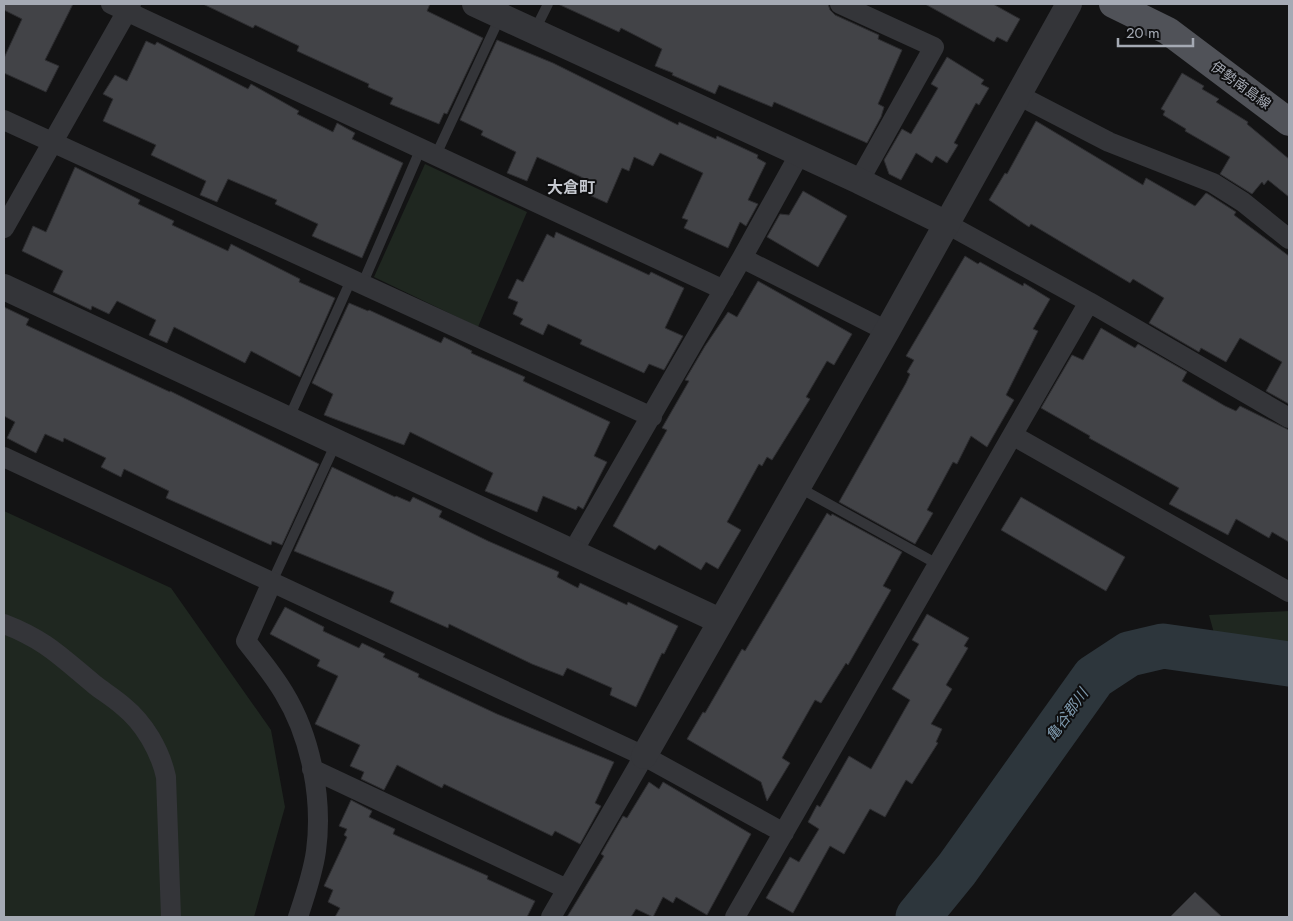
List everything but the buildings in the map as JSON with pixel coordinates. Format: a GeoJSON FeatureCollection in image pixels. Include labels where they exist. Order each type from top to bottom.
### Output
{"type":"FeatureCollection","features":[{"type":"Feature","properties":{"kind":"main road","name":"伊勢南島線"},"geometry":{"type":"LineString","coordinates":[[1113,4],[1168,31],[1289,122]]}},
{"type":"Feature","properties":{"kind":"street"},"geometry":{"type":"LineString","coordinates":[[475,4],[799,155],[859,181],[946,224],[1089,302],[1289,418]]}},
{"type":"Feature","properties":{"kind":"street"},"geometry":{"type":"LineString","coordinates":[[840,4],[934,47],[859,181]]}},
{"type":"Feature","properties":{"kind":"street"},"geometry":{"type":"LineString","coordinates":[[551,917],[887,332],[1069,4]]}},
{"type":"Feature","properties":{"kind":"street"},"geometry":{"type":"LineString","coordinates":[[4,228],[52,143],[122,6],[724,290]]}},
{"type":"Feature","properties":{"kind":"street"},"geometry":{"type":"LineString","coordinates":[[1018,95],[1109,142],[1213,183],[1243,202],[1289,239]]}},
{"type":"Feature","properties":{"kind":"street"},"geometry":{"type":"LineString","coordinates":[[4,120],[652,417]]}},
{"type":"Feature","properties":{"kind":"street"},"geometry":{"type":"LineString","coordinates":[[572,553],[652,417],[799,155]]}},
{"type":"Feature","properties":{"kind":"street"},"geometry":{"type":"LineString","coordinates":[[742,258],[887,332]]}},
{"type":"Feature","properties":{"kind":"street"},"geometry":{"type":"LineString","coordinates":[[4,287],[720,621]]}},
{"type":"Feature","properties":{"kind":"street"},"geometry":{"type":"LineString","coordinates":[[735,917],[1014,436],[1089,302]]}},
{"type":"Feature","properties":{"kind":"street"},"geometry":{"type":"LineString","coordinates":[[1014,436],[1289,592]]}},
{"type":"Feature","properties":{"kind":"street"},"geometry":{"type":"LineString","coordinates":[[4,458],[644,756],[784,833]]}},
{"type":"Feature","properties":{"kind":"street"},"geometry":{"type":"LineString","coordinates":[[272,582],[246,641],[285,695],[303,736],[312,769],[316,804],[316,851],[298,917]]}},
{"type":"Feature","properties":{"kind":"street"},"geometry":{"type":"LineString","coordinates":[[4,624],[24,632],[50,647],[124,706],[154,744],[162,760],[166,777],[171,917]]}},
{"type":"Feature","properties":{"kind":"street"},"geometry":{"type":"LineString","coordinates":[[312,769],[567,889]]}},
{"type":"Feature","properties":{"kind":"lane"},"geometry":{"type":"LineString","coordinates":[[534,32],[548,4]]}},
{"type":"Feature","properties":{"kind":"lane"},"geometry":{"type":"LineString","coordinates":[[288,421],[356,282],[429,151],[500,16]]}},
{"type":"Feature","properties":{"kind":"lane"},"geometry":{"type":"LineString","coordinates":[[272,582],[336,443]]}},
{"type":"Feature","properties":{"kind":"lane"},"geometry":{"type":"LineString","coordinates":[[798,486],[939,565]]}},
{"type":"Feature","properties":{"kind":"shaded area"},"geometry":{"type":"Polygon","coordinates":[[[425,164],[527,212],[478,327],[374,277],[425,164]]]}},
{"type":"Feature","properties":{"kind":"shaded area"},"geometry":{"type":"Polygon","coordinates":[[[4,511],[171,588],[271,730],[285,807],[254,917],[4,917],[4,511]]]}},
{"type":"Feature","properties":{"kind":"shaded area"},"geometry":{"type":"Polygon","coordinates":[[[1289,611],[1289,657],[1217,644],[1209,615],[1289,611]]]}},
{"type":"Feature","properties":{"kind":"waterway","name":"亀谷郡川"},"geometry":{"type":"LineString","coordinates":[[918,917],[957,869],[1094,677],[1129,654],[1163,646],[1289,664]]}},
{"type":"Feature","properties":{"kind":"district","name":"大倉町"},"geometry":{"type":"Point","coordinates":[571,187]}}]}
